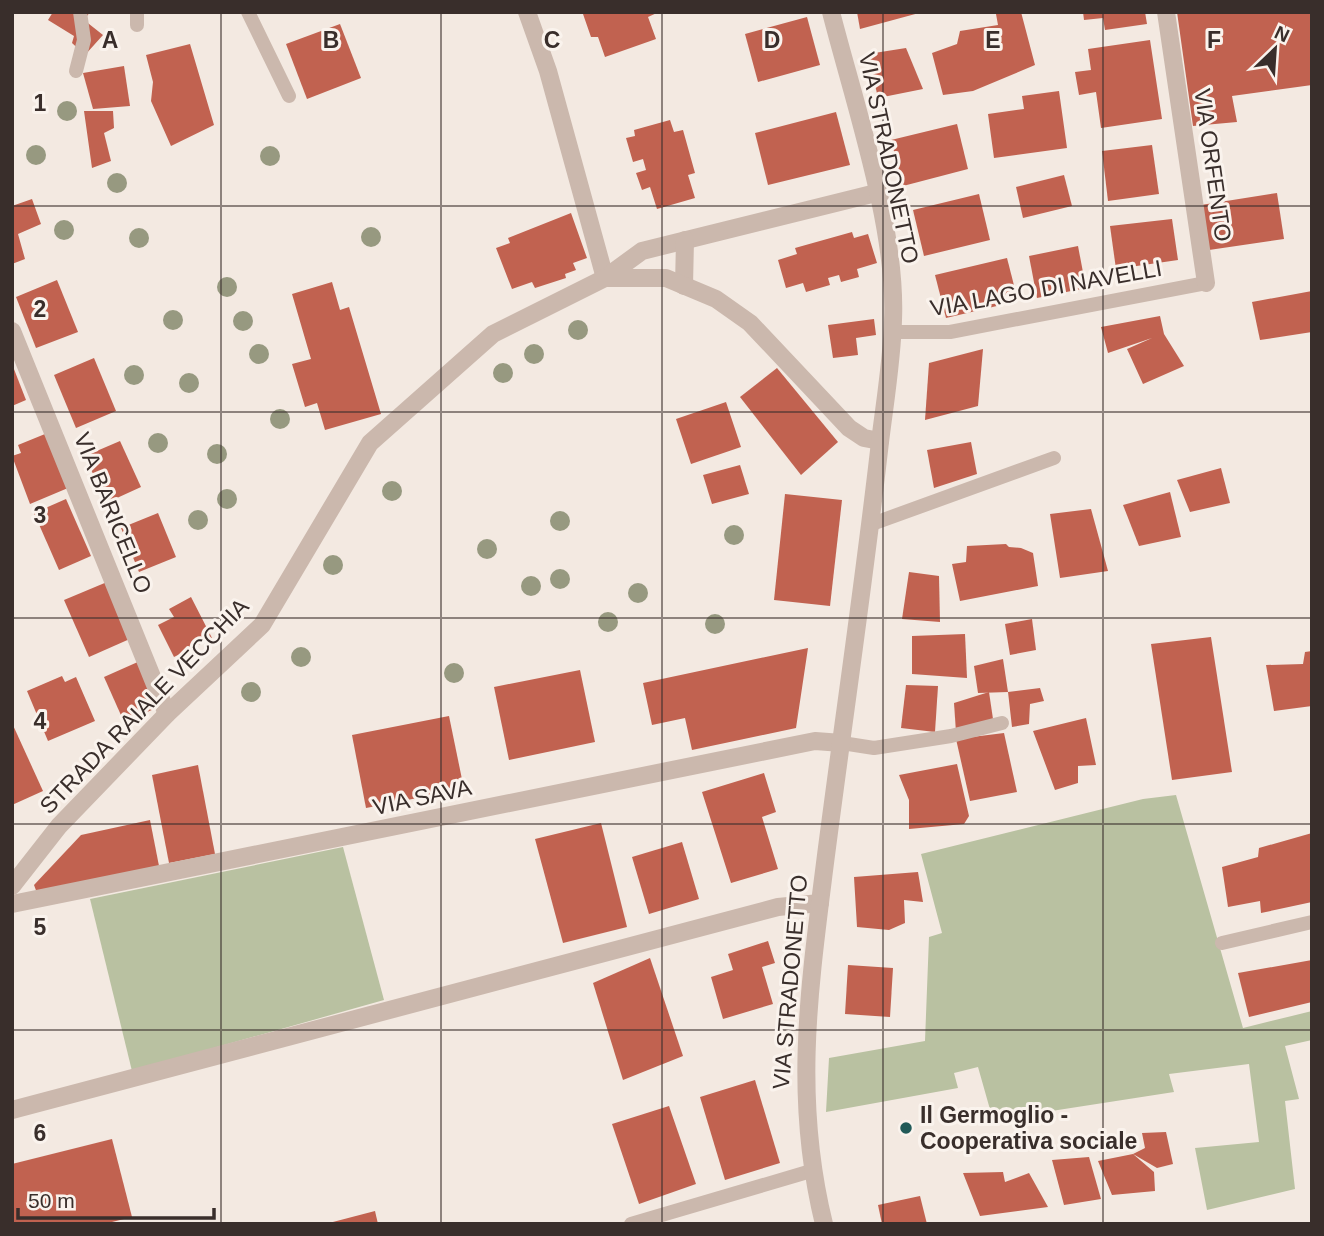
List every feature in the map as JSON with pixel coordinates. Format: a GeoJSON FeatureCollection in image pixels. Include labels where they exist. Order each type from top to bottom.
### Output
{"type":"FeatureCollection","features":[{"type":"Feature","properties":{"kind":"street"},"geometry":{"type":"LineString","coordinates":[[527,12],[548,71],[605,278],[642,251],[876,193]]}},
{"type":"Feature","properties":{"kind":"street","name":"VIA STRADONETTO"},"geometry":{"type":"LineString","coordinates":[[824,1224],[811,1171],[804,1101],[806,1034],[820,903],[872,524],[892,332],[888,253],[876,193],[831,12]]}},
{"type":"Feature","properties":{"kind":"street","name":"VIA ORFENTO"},"geometry":{"type":"LineString","coordinates":[[1166,12],[1206,282]]}},
{"type":"Feature","properties":{"kind":"street"},"geometry":{"type":"LineString","coordinates":[[684,286],[685,240]]}},
{"type":"Feature","properties":{"kind":"street","name":"STRADA RAIALE VECCHIA"},"geometry":{"type":"LineString","coordinates":[[12,886],[59,826],[167,714],[262,625],[370,443],[493,334],[605,278],[666,278],[716,299],[750,323],[849,428],[864,438],[880,441]]}},
{"type":"Feature","properties":{"kind":"street","name":"VIA BARICELLO"},"geometry":{"type":"LineString","coordinates":[[12,331],[167,714]]}},
{"type":"Feature","properties":{"kind":"street","name":"VIA SAVA"},"geometry":{"type":"LineString","coordinates":[[12,904],[816,741],[842,743]]}},
{"type":"Feature","properties":{"kind":"street"},"geometry":{"type":"LineString","coordinates":[[12,1110],[778,907],[820,903]]}},
{"type":"Feature","properties":{"kind":"lane"},"geometry":{"type":"LineString","coordinates":[[76,71],[84,40],[80,12]]}},
{"type":"Feature","properties":{"kind":"lane"},"geometry":{"type":"LineString","coordinates":[[247,12],[289,96]]}},
{"type":"Feature","properties":{"kind":"lane","name":"VIA LAGO DI NAVELLI"},"geometry":{"type":"LineString","coordinates":[[892,332],[950,332],[1206,282]]}},
{"type":"Feature","properties":{"kind":"lane"},"geometry":{"type":"LineString","coordinates":[[872,524],[1054,458]]}},
{"type":"Feature","properties":{"kind":"lane"},"geometry":{"type":"LineString","coordinates":[[842,743],[874,748],[951,736],[1002,723]]}},
{"type":"Feature","properties":{"kind":"lane"},"geometry":{"type":"LineString","coordinates":[[1222,943],[1312,922]]}},
{"type":"Feature","properties":{"kind":"lane"},"geometry":{"type":"LineString","coordinates":[[631,1224],[811,1171]]}},
{"type":"Feature","properties":{"kind":"green space"},"geometry":{"type":"Polygon","coordinates":[[[1176,795],[1243,1028],[1312,1011],[1312,1040],[1285,1046],[1299,1099],[1285,1101],[1295,1189],[1207,1210],[1195,1148],[1259,1142],[1249,1064],[1169,1074],[1174,1092],[993,1120],[978,1067],[954,1073],[958,1088],[826,1112],[829,1058],[925,1041],[929,937],[942,933],[921,854],[1143,799],[1176,795]]]}},
{"type":"Feature","properties":{"kind":"green space"},"geometry":{"type":"Polygon","coordinates":[[[343,847],[384,1000],[132,1071],[90,899],[343,847]]]}},
{"type":"Feature","properties":{"kind":"building"},"geometry":{"type":"Polygon","coordinates":[[[53,12],[90,12],[84,20],[103,35],[85,55],[72,43],[74,36],[48,20],[53,12]]]}},
{"type":"Feature","properties":{"kind":"building"},"geometry":{"type":"Polygon","coordinates":[[[659,12],[648,17],[656,39],[605,57],[598,37],[591,37],[583,14],[659,12]]]}},
{"type":"Feature","properties":{"kind":"building"},"geometry":{"type":"Polygon","coordinates":[[[857,12],[919,12],[919,13],[860,29],[857,12]]]}},
{"type":"Feature","properties":{"kind":"building"},"geometry":{"type":"Polygon","coordinates":[[[1021,12],[1035,65],[973,91],[943,95],[932,53],[957,44],[960,31],[998,25],[996,14],[1021,12]]]}},
{"type":"Feature","properties":{"kind":"building"},"geometry":{"type":"Polygon","coordinates":[[[1083,12],[1145,12],[1147,24],[1105,30],[1103,18],[1084,20],[1083,12]]]}},
{"type":"Feature","properties":{"kind":"building"},"geometry":{"type":"Polygon","coordinates":[[[1177,12],[1312,12],[1312,85],[1232,96],[1237,122],[1193,126],[1177,12]]]}},
{"type":"Feature","properties":{"kind":"building"},"geometry":{"type":"Polygon","coordinates":[[[807,17],[820,65],[758,82],[745,34],[807,17]]]}},
{"type":"Feature","properties":{"kind":"building"},"geometry":{"type":"Polygon","coordinates":[[[340,24],[361,78],[307,99],[286,44],[340,24]]]}},
{"type":"Feature","properties":{"kind":"building"},"geometry":{"type":"Polygon","coordinates":[[[1150,40],[1162,119],[1101,128],[1096,92],[1079,95],[1075,72],[1091,70],[1088,49],[1150,40]]]}},
{"type":"Feature","properties":{"kind":"building"},"geometry":{"type":"Polygon","coordinates":[[[190,44],[214,125],[171,146],[151,101],[153,82],[146,55],[190,44]]]}},
{"type":"Feature","properties":{"kind":"building"},"geometry":{"type":"Polygon","coordinates":[[[906,48],[923,89],[878,98],[868,54],[906,48]]]}},
{"type":"Feature","properties":{"kind":"building"},"geometry":{"type":"Polygon","coordinates":[[[124,66],[130,106],[93,109],[83,73],[124,66]]]}},
{"type":"Feature","properties":{"kind":"building"},"geometry":{"type":"Polygon","coordinates":[[[1059,91],[1067,148],[994,158],[988,114],[1024,109],[1022,96],[1059,91]]]}},
{"type":"Feature","properties":{"kind":"building"},"geometry":{"type":"Polygon","coordinates":[[[84,111],[113,111],[114,128],[104,133],[111,161],[92,168],[84,111]]]}},
{"type":"Feature","properties":{"kind":"building"},"geometry":{"type":"Polygon","coordinates":[[[836,112],[850,165],[768,185],[755,133],[836,112]]]}},
{"type":"Feature","properties":{"kind":"building"},"geometry":{"type":"Polygon","coordinates":[[[670,120],[674,132],[683,130],[695,173],[688,175],[695,198],[657,209],[650,187],[642,190],[636,173],[646,170],[643,159],[633,162],[626,138],[635,136],[634,130],[670,120]]]}},
{"type":"Feature","properties":{"kind":"building"},"geometry":{"type":"Polygon","coordinates":[[[957,124],[968,169],[903,186],[891,140],[957,124]]]}},
{"type":"Feature","properties":{"kind":"building"},"geometry":{"type":"Polygon","coordinates":[[[1152,145],[1159,194],[1108,201],[1102,151],[1152,145]]]}},
{"type":"Feature","properties":{"kind":"building"},"geometry":{"type":"Polygon","coordinates":[[[1064,175],[1072,206],[1023,218],[1016,187],[1064,175]]]}},
{"type":"Feature","properties":{"kind":"building"},"geometry":{"type":"Polygon","coordinates":[[[1277,193],[1284,239],[1209,250],[1201,205],[1277,193]]]}},
{"type":"Feature","properties":{"kind":"building"},"geometry":{"type":"Polygon","coordinates":[[[979,194],[990,240],[924,256],[913,210],[979,194]]]}},
{"type":"Feature","properties":{"kind":"building"},"geometry":{"type":"Polygon","coordinates":[[[32,199],[41,224],[18,234],[25,259],[12,264],[12,206],[32,199]]]}},
{"type":"Feature","properties":{"kind":"building"},"geometry":{"type":"Polygon","coordinates":[[[571,213],[587,258],[573,263],[576,270],[565,274],[566,278],[535,288],[532,282],[512,289],[496,248],[510,243],[508,238],[571,213]]]}},
{"type":"Feature","properties":{"kind":"building"},"geometry":{"type":"Polygon","coordinates":[[[1172,219],[1178,260],[1116,269],[1110,226],[1172,219]]]}},
{"type":"Feature","properties":{"kind":"building"},"geometry":{"type":"Polygon","coordinates":[[[852,232],[854,238],[868,234],[877,263],[857,269],[859,277],[841,282],[839,275],[828,278],[830,285],[806,292],[803,283],[786,288],[778,260],[797,254],[795,248],[852,232]]]}},
{"type":"Feature","properties":{"kind":"building"},"geometry":{"type":"Polygon","coordinates":[[[1078,246],[1086,288],[1037,298],[1029,256],[1078,246]]]}},
{"type":"Feature","properties":{"kind":"building"},"geometry":{"type":"Polygon","coordinates":[[[1007,258],[1018,301],[946,318],[935,275],[1007,258]]]}},
{"type":"Feature","properties":{"kind":"building"},"geometry":{"type":"Polygon","coordinates":[[[57,280],[78,332],[36,348],[16,297],[57,280]]]}},
{"type":"Feature","properties":{"kind":"building"},"geometry":{"type":"Polygon","coordinates":[[[332,282],[340,310],[349,307],[381,414],[325,430],[317,403],[305,407],[292,364],[311,359],[292,294],[332,282]]]}},
{"type":"Feature","properties":{"kind":"building"},"geometry":{"type":"Polygon","coordinates":[[[1312,291],[1312,332],[1260,340],[1252,302],[1312,291]]]}},
{"type":"Feature","properties":{"kind":"building"},"geometry":{"type":"Polygon","coordinates":[[[1160,316],[1164,334],[1184,366],[1143,384],[1127,349],[1152,338],[1108,353],[1101,327],[1160,316]]]}},
{"type":"Feature","properties":{"kind":"building"},"geometry":{"type":"Polygon","coordinates":[[[874,319],[876,335],[856,338],[858,355],[833,358],[828,325],[874,319]]]}},
{"type":"Feature","properties":{"kind":"building"},"geometry":{"type":"Polygon","coordinates":[[[983,349],[978,406],[925,420],[929,363],[983,349]]]}},
{"type":"Feature","properties":{"kind":"building"},"geometry":{"type":"Polygon","coordinates":[[[94,358],[116,411],[76,428],[54,375],[94,358]]]}},
{"type":"Feature","properties":{"kind":"building"},"geometry":{"type":"Polygon","coordinates":[[[12,364],[26,400],[12,406],[12,364]]]}},
{"type":"Feature","properties":{"kind":"building"},"geometry":{"type":"Polygon","coordinates":[[[777,368],[838,442],[801,475],[740,397],[777,368]]]}},
{"type":"Feature","properties":{"kind":"building"},"geometry":{"type":"Polygon","coordinates":[[[726,402],[741,447],[691,464],[676,419],[726,402]]]}},
{"type":"Feature","properties":{"kind":"building"},"geometry":{"type":"Polygon","coordinates":[[[45,434],[68,488],[30,504],[12,456],[21,453],[18,445],[45,434]]]}},
{"type":"Feature","properties":{"kind":"building"},"geometry":{"type":"Polygon","coordinates":[[[120,441],[141,487],[106,503],[85,456],[120,441]]]}},
{"type":"Feature","properties":{"kind":"building"},"geometry":{"type":"Polygon","coordinates":[[[971,442],[977,474],[934,488],[927,450],[971,442]]]}},
{"type":"Feature","properties":{"kind":"building"},"geometry":{"type":"Polygon","coordinates":[[[740,465],[749,494],[712,504],[703,475],[740,465]]]}},
{"type":"Feature","properties":{"kind":"building"},"geometry":{"type":"Polygon","coordinates":[[[1221,468],[1230,503],[1190,512],[1177,480],[1221,468]]]}},
{"type":"Feature","properties":{"kind":"building"},"geometry":{"type":"Polygon","coordinates":[[[1170,492],[1181,537],[1139,546],[1123,505],[1170,492]]]}},
{"type":"Feature","properties":{"kind":"building"},"geometry":{"type":"Polygon","coordinates":[[[785,494],[842,500],[830,606],[774,600],[785,494]]]}},
{"type":"Feature","properties":{"kind":"building"},"geometry":{"type":"Polygon","coordinates":[[[66,499],[91,556],[59,570],[34,513],[66,499]]]}},
{"type":"Feature","properties":{"kind":"building"},"geometry":{"type":"Polygon","coordinates":[[[1091,509],[1108,571],[1060,578],[1050,514],[1091,509]]]}},
{"type":"Feature","properties":{"kind":"building"},"geometry":{"type":"Polygon","coordinates":[[[158,513],[176,557],[139,572],[121,528],[158,513]]]}},
{"type":"Feature","properties":{"kind":"building"},"geometry":{"type":"Polygon","coordinates":[[[1006,544],[1033,553],[1038,586],[960,601],[952,564],[966,562],[967,546],[1006,544]]]}},
{"type":"Feature","properties":{"kind":"building"},"geometry":{"type":"Polygon","coordinates":[[[909,572],[939,576],[940,622],[902,619],[909,572]]]}},
{"type":"Feature","properties":{"kind":"building"},"geometry":{"type":"Polygon","coordinates":[[[107,582],[132,638],[89,657],[64,600],[107,582]]]}},
{"type":"Feature","properties":{"kind":"building"},"geometry":{"type":"Polygon","coordinates":[[[191,597],[212,638],[174,657],[158,625],[174,617],[169,609],[191,597]]]}},
{"type":"Feature","properties":{"kind":"building"},"geometry":{"type":"Polygon","coordinates":[[[1032,619],[1036,650],[1010,655],[1005,624],[1032,619]]]}},
{"type":"Feature","properties":{"kind":"building"},"geometry":{"type":"Polygon","coordinates":[[[965,634],[967,678],[912,674],[912,636],[965,634]]]}},
{"type":"Feature","properties":{"kind":"building"},"geometry":{"type":"Polygon","coordinates":[[[1211,637],[1232,772],[1172,780],[1151,644],[1211,637]]]}},
{"type":"Feature","properties":{"kind":"building"},"geometry":{"type":"Polygon","coordinates":[[[808,648],[796,728],[692,750],[685,718],[652,725],[643,683],[808,648]]]}},
{"type":"Feature","properties":{"kind":"building"},"geometry":{"type":"Polygon","coordinates":[[[1312,651],[1312,706],[1274,711],[1266,665],[1303,664],[1305,652],[1312,651]]]}},
{"type":"Feature","properties":{"kind":"building"},"geometry":{"type":"Polygon","coordinates":[[[1003,659],[1008,692],[978,693],[974,666],[1003,659]]]}},
{"type":"Feature","properties":{"kind":"building"},"geometry":{"type":"Polygon","coordinates":[[[140,661],[161,706],[124,722],[104,677],[140,661]]]}},
{"type":"Feature","properties":{"kind":"building"},"geometry":{"type":"Polygon","coordinates":[[[580,670],[595,742],[509,760],[494,687],[580,670]]]}},
{"type":"Feature","properties":{"kind":"building"},"geometry":{"type":"Polygon","coordinates":[[[62,676],[65,682],[76,677],[95,721],[48,741],[27,691],[62,676]]]}},
{"type":"Feature","properties":{"kind":"building"},"geometry":{"type":"Polygon","coordinates":[[[906,685],[938,686],[935,732],[901,728],[906,685]]]}},
{"type":"Feature","properties":{"kind":"building"},"geometry":{"type":"Polygon","coordinates":[[[1040,688],[1044,701],[1030,704],[1029,724],[1012,727],[1008,692],[1040,688]]]}},
{"type":"Feature","properties":{"kind":"building"},"geometry":{"type":"Polygon","coordinates":[[[989,692],[993,719],[956,732],[954,703],[989,692]]]}},
{"type":"Feature","properties":{"kind":"building"},"geometry":{"type":"Polygon","coordinates":[[[449,716],[464,789],[366,808],[352,735],[449,716]]]}},
{"type":"Feature","properties":{"kind":"building"},"geometry":{"type":"Polygon","coordinates":[[[1086,718],[1096,765],[1078,766],[1078,783],[1055,790],[1033,731],[1086,718]]]}},
{"type":"Feature","properties":{"kind":"building"},"geometry":{"type":"Polygon","coordinates":[[[12,723],[43,791],[12,805],[12,723]]]}},
{"type":"Feature","properties":{"kind":"building"},"geometry":{"type":"Polygon","coordinates":[[[1004,733],[1017,792],[970,801],[956,739],[1004,733]]]}},
{"type":"Feature","properties":{"kind":"building"},"geometry":{"type":"Polygon","coordinates":[[[957,764],[969,816],[964,824],[909,829],[909,800],[899,775],[957,764]]]}},
{"type":"Feature","properties":{"kind":"building"},"geometry":{"type":"Polygon","coordinates":[[[198,765],[215,854],[169,863],[152,775],[198,765]]]}},
{"type":"Feature","properties":{"kind":"building"},"geometry":{"type":"Polygon","coordinates":[[[764,773],[776,812],[762,817],[778,869],[731,883],[702,792],[764,773]]]}},
{"type":"Feature","properties":{"kind":"building"},"geometry":{"type":"Polygon","coordinates":[[[150,820],[159,866],[37,893],[34,885],[81,835],[150,820]]]}},
{"type":"Feature","properties":{"kind":"building"},"geometry":{"type":"Polygon","coordinates":[[[601,823],[627,927],[563,943],[535,839],[601,823]]]}},
{"type":"Feature","properties":{"kind":"building"},"geometry":{"type":"Polygon","coordinates":[[[1312,833],[1312,902],[1261,913],[1260,901],[1228,907],[1222,867],[1258,857],[1259,848],[1312,833]]]}},
{"type":"Feature","properties":{"kind":"building"},"geometry":{"type":"Polygon","coordinates":[[[682,842],[699,899],[649,914],[632,857],[682,842]]]}},
{"type":"Feature","properties":{"kind":"building"},"geometry":{"type":"Polygon","coordinates":[[[918,872],[923,902],[904,900],[905,923],[889,930],[857,927],[854,877],[918,872]]]}},
{"type":"Feature","properties":{"kind":"building"},"geometry":{"type":"Polygon","coordinates":[[[768,941],[775,963],[762,967],[773,1004],[723,1019],[711,977],[733,970],[728,954],[768,941]]]}},
{"type":"Feature","properties":{"kind":"building"},"geometry":{"type":"Polygon","coordinates":[[[650,958],[683,1056],[623,1080],[593,983],[650,958]]]}},
{"type":"Feature","properties":{"kind":"building"},"geometry":{"type":"Polygon","coordinates":[[[1312,960],[1312,1002],[1249,1017],[1238,973],[1312,960]]]}},
{"type":"Feature","properties":{"kind":"building"},"geometry":{"type":"Polygon","coordinates":[[[848,965],[893,968],[890,1017],[845,1014],[848,965]]]}},
{"type":"Feature","properties":{"kind":"building"},"geometry":{"type":"Polygon","coordinates":[[[755,1080],[780,1163],[725,1180],[700,1097],[755,1080]]]}},
{"type":"Feature","properties":{"kind":"building"},"geometry":{"type":"Polygon","coordinates":[[[669,1106],[696,1184],[639,1204],[612,1124],[669,1106]]]}},
{"type":"Feature","properties":{"kind":"building"},"geometry":{"type":"Polygon","coordinates":[[[1166,1132],[1173,1164],[1157,1168],[1133,1154],[1145,1148],[1142,1133],[1166,1132]]]}},
{"type":"Feature","properties":{"kind":"building"},"geometry":{"type":"Polygon","coordinates":[[[112,1139],[132,1217],[104,1224],[12,1224],[12,1164],[112,1139]]]}},
{"type":"Feature","properties":{"kind":"building"},"geometry":{"type":"Polygon","coordinates":[[[1133,1154],[1154,1172],[1155,1191],[1112,1195],[1098,1161],[1133,1154]]]}},
{"type":"Feature","properties":{"kind":"building"},"geometry":{"type":"Polygon","coordinates":[[[1089,1157],[1101,1199],[1064,1205],[1052,1160],[1089,1157]]]}},
{"type":"Feature","properties":{"kind":"building"},"geometry":{"type":"Polygon","coordinates":[[[1003,1172],[1005,1182],[1029,1173],[1048,1207],[980,1216],[963,1173],[1003,1172]]]}},
{"type":"Feature","properties":{"kind":"building"},"geometry":{"type":"Polygon","coordinates":[[[920,1196],[927,1224],[882,1224],[878,1205],[920,1196]]]}},
{"type":"Feature","properties":{"kind":"building"},"geometry":{"type":"Polygon","coordinates":[[[375,1211],[378,1224],[329,1224],[329,1223],[375,1211]]]}},
{"type":"Feature","properties":{"kind":"place","name":"Il Germoglio - Cooperativa sociale"},"geometry":{"type":"Point","coordinates":[906,1128]}}]}
